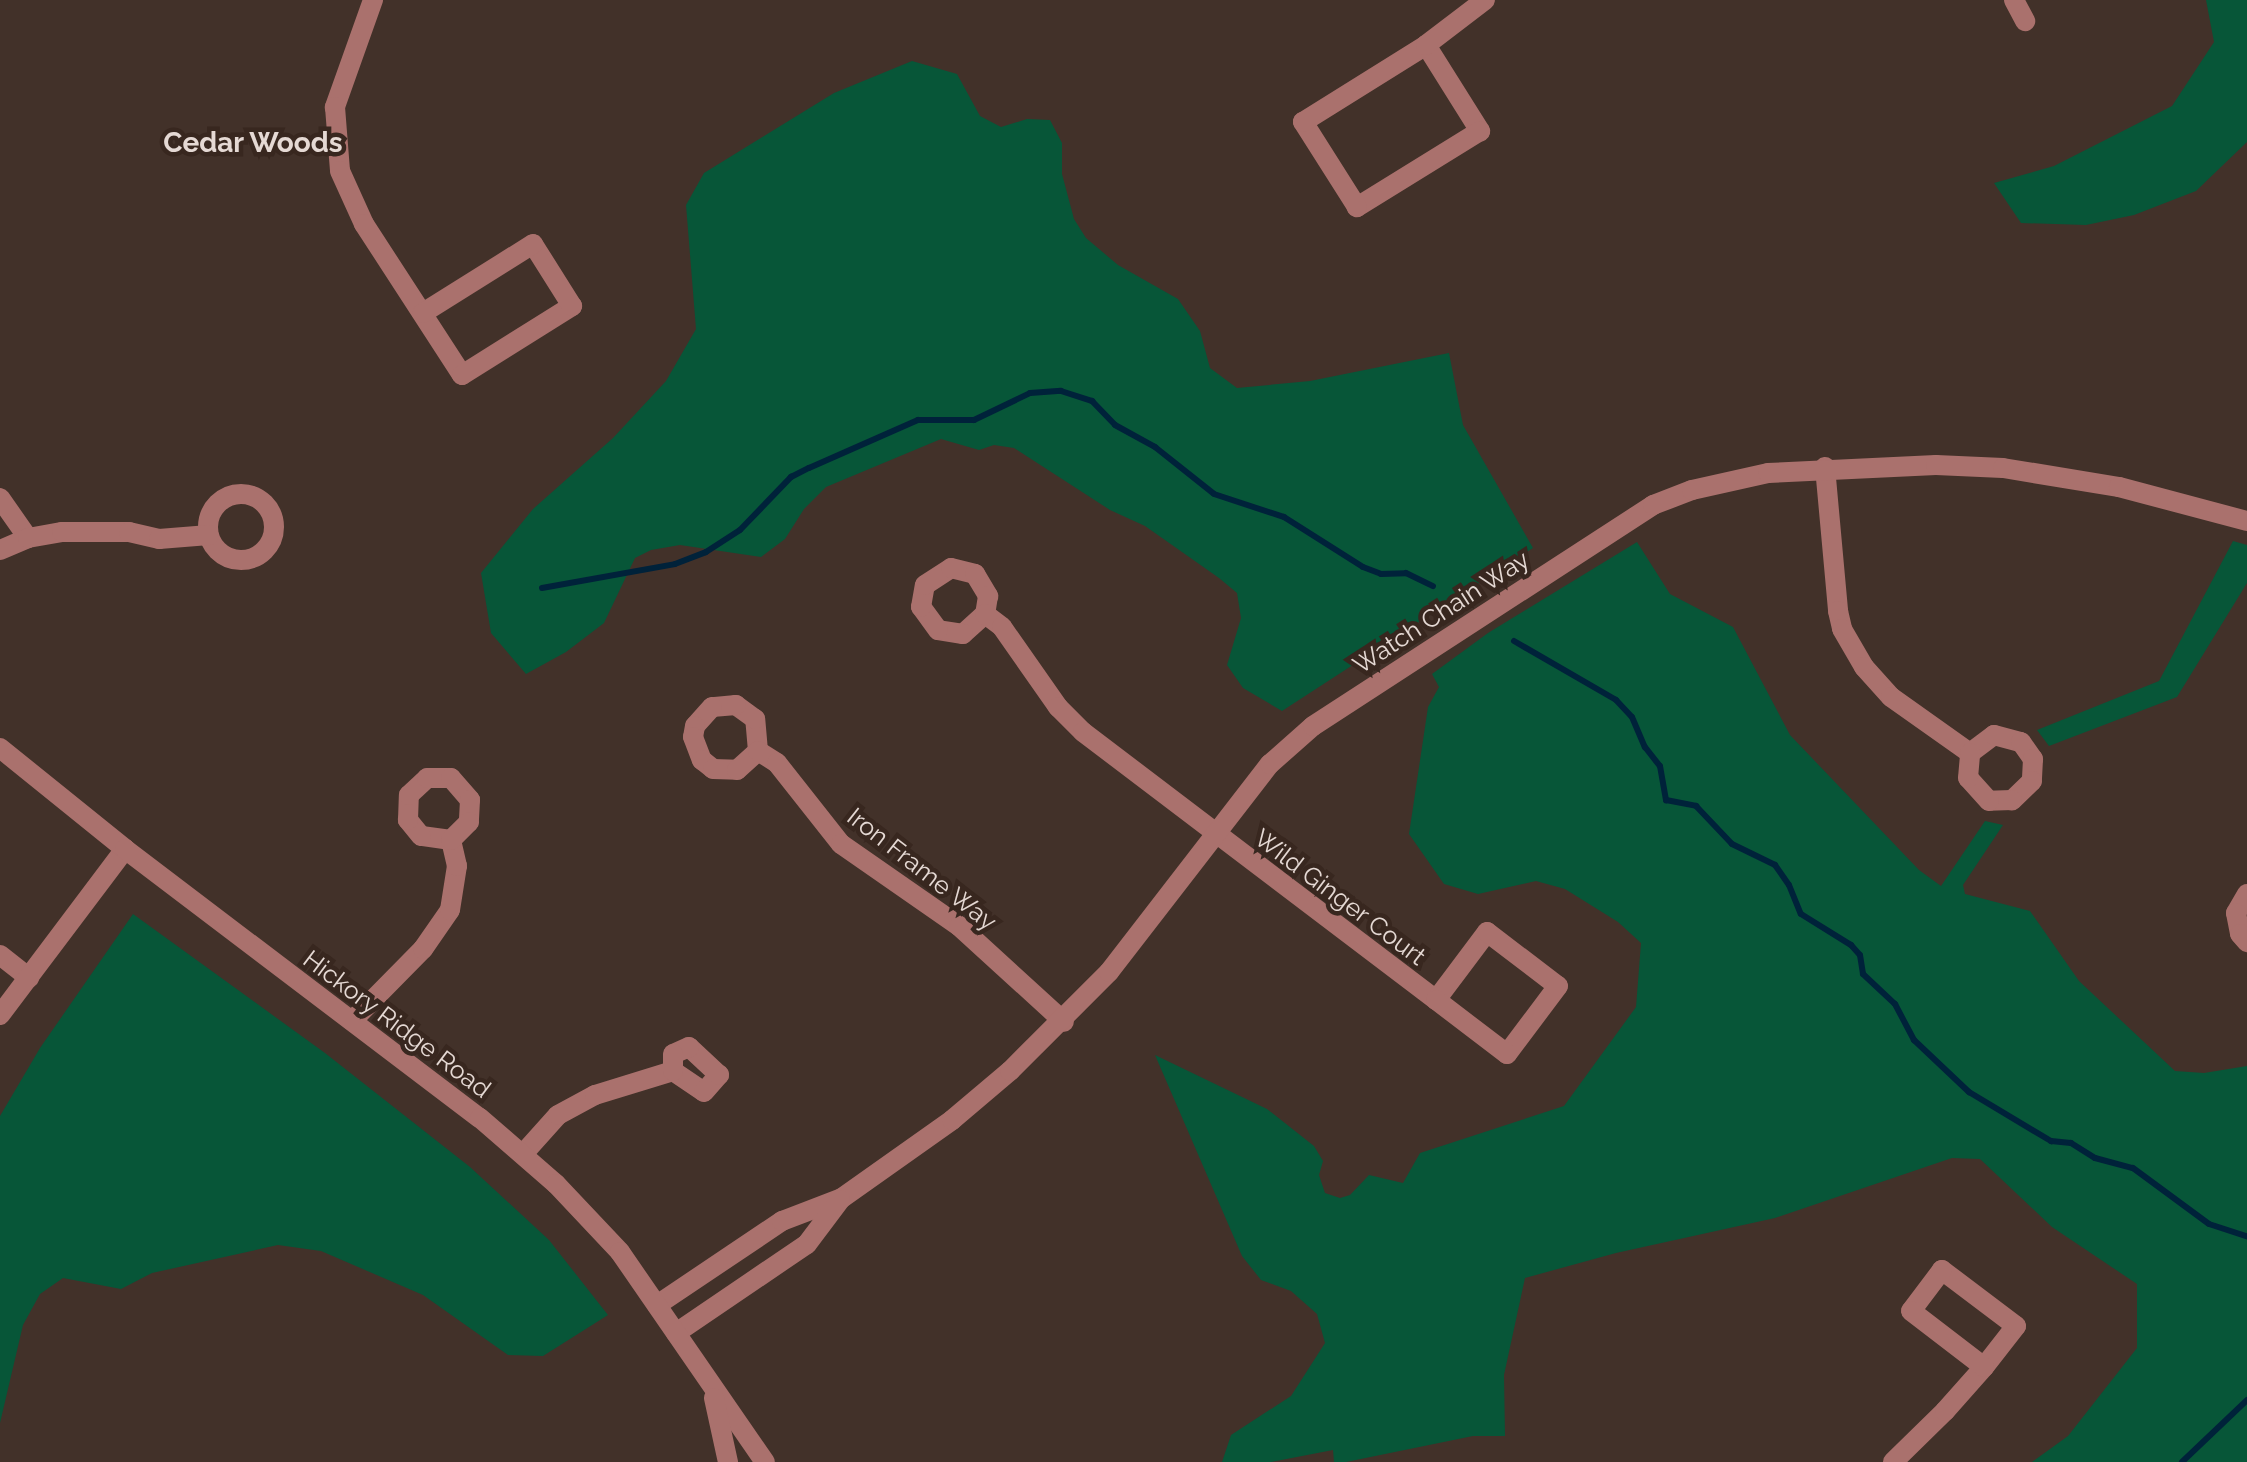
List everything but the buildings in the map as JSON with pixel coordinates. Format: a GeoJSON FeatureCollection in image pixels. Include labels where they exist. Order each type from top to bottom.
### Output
{"type":"FeatureCollection","features":[{"type":"Feature","properties":{"kind":"street"},"geometry":{"type":"LineString","coordinates":[[373,0],[335,107],[335,150],[357,210],[423,314],[462,375],[572,306],[534,244],[423,314]]}},
{"type":"Feature","properties":{"kind":"street"},"geometry":{"type":"LineString","coordinates":[[1426,45],[1480,131],[1356,207],[1302,122],[1426,45],[1485,0]]}},
{"type":"Feature","properties":{"kind":"street"},"geometry":{"type":"LineString","coordinates":[[2014,0],[2025,21]]}},
{"type":"Feature","properties":{"kind":"street"},"geometry":{"type":"LineString","coordinates":[[1825,466],[1842,629],[1883,690],[1970,753]]}},
{"type":"Feature","properties":{"kind":"street","name":"Watch Chain Way"},"geometry":{"type":"LineString","coordinates":[[657,1305],[782,1221],[842,1198],[952,1120],[1064,1022],[1147,926],[1270,764],[1313,726],[1612,529],[1692,490],[1768,472],[1825,466],[2002,468],[2134,490],[2245,515]]}},
{"type":"Feature","properties":{"kind":"street"},"geometry":{"type":"LineString","coordinates":[[0,498],[28,538]]}},
{"type":"Feature","properties":{"kind":"street"},"geometry":{"type":"LineString","coordinates":[[0,550],[28,538],[96,530],[159,539],[209,535]]}},
{"type":"Feature","properties":{"kind":"street","name":"Wild Ginger Court"},"geometry":{"type":"LineString","coordinates":[[985,614],[1002,628],[1058,706],[1083,732],[1507,1054],[1558,986],[1487,932],[1436,1000]]}},
{"type":"Feature","properties":{"kind":"street","name":"Hickory Ridge Road"},"geometry":{"type":"LineString","coordinates":[[0,748],[125,850],[523,1154],[620,1252],[712,1391],[765,1462]]}},
{"type":"Feature","properties":{"kind":"street","name":"Iron Frame Way"},"geometry":{"type":"LineString","coordinates":[[758,751],[794,780],[841,844],[959,926],[1064,1022]]}},
{"type":"Feature","properties":{"kind":"street"},"geometry":{"type":"LineString","coordinates":[[352,1021],[440,927],[450,910],[458,866],[450,840]]}},
{"type":"Feature","properties":{"kind":"street"},"geometry":{"type":"LineString","coordinates":[[0,1015],[125,850]]}},
{"type":"Feature","properties":{"kind":"street"},"geometry":{"type":"LineString","coordinates":[[2247,894],[2236,913],[2240,934],[2247,942]]}},
{"type":"Feature","properties":{"kind":"street"},"geometry":{"type":"LineString","coordinates":[[0,954],[29,978]]}},
{"type":"Feature","properties":{"kind":"street"},"geometry":{"type":"LineString","coordinates":[[523,1154],[574,1105],[673,1071]]}},
{"type":"Feature","properties":{"kind":"street","name":"Watch Chain Way"},"geometry":{"type":"LineString","coordinates":[[676,1333],[807,1244],[842,1198]]}},
{"type":"Feature","properties":{"kind":"street"},"geometry":{"type":"LineString","coordinates":[[1893,1462],[1984,1367],[2016,1326],[1942,1270],[1911,1311],[1984,1367]]}},
{"type":"Feature","properties":{"kind":"street","name":"Hickory Ridge Road"},"geometry":{"type":"LineString","coordinates":[[712,1391],[728,1462]]}},
{"type":"Feature","properties":{"kind":"green space"},"geometry":{"type":"Polygon","coordinates":[[[2206,0],[2247,0],[2247,142],[2196,191],[2134,215],[2086,225],[2021,223],[1994,183],[2054,166],[2172,106],[2214,42],[2206,0]]]}},
{"type":"Feature","properties":{"kind":"green space"},"geometry":{"type":"Polygon","coordinates":[[[912,61],[957,74],[980,116],[1001,127],[1027,119],[1050,120],[1062,143],[1062,174],[1074,219],[1086,238],[1118,265],[1178,299],[1200,331],[1210,368],[1237,388],[1310,381],[1449,353],[1463,425],[1533,548],[1282,711],[1243,688],[1227,665],[1241,618],[1237,593],[1219,578],[1145,526],[1110,510],[1014,448],[994,445],[979,450],[941,439],[826,487],[804,509],[785,539],[761,557],[680,545],[651,550],[635,558],[604,623],[566,652],[526,674],[491,633],[481,573],[533,509],[613,438],[666,381],[696,329],[686,205],[704,173],[834,93],[912,61]]]}},
{"type":"Feature","properties":{"kind":"green space"},"geometry":{"type":"Polygon","coordinates":[[[2233,541],[2247,545],[2247,583],[2177,697],[2049,746],[2037,730],[2159,681],[2233,541]]]}},
{"type":"Feature","properties":{"kind":"green space"},"geometry":{"type":"Polygon","coordinates":[[[1637,542],[1670,594],[1733,627],[1790,735],[1919,870],[1941,886],[1985,821],[2003,825],[1963,885],[1965,894],[2030,911],[2079,981],[2175,1071],[2204,1073],[2247,1066],[2247,1462],[2032,1462],[2068,1436],[2137,1348],[2137,1284],[2052,1227],[1980,1159],[1952,1158],[1775,1218],[1616,1253],[1525,1278],[1504,1375],[1505,1436],[1473,1436],[1346,1462],[1334,1462],[1333,1450],[1271,1462],[1222,1462],[1231,1435],[1291,1396],[1325,1343],[1317,1314],[1291,1291],[1261,1280],[1242,1256],[1155,1055],[1267,1109],[1314,1146],[1323,1161],[1319,1175],[1325,1193],[1340,1198],[1350,1195],[1369,1175],[1403,1183],[1420,1153],[1564,1106],[1636,1007],[1641,943],[1618,922],[1565,889],[1536,881],[1478,894],[1444,884],[1409,834],[1428,707],[1439,687],[1432,674],[1488,633],[1637,542]]]}},
{"type":"Feature","properties":{"kind":"green space"},"geometry":{"type":"Polygon","coordinates":[[[133,914],[325,1053],[470,1167],[549,1240],[608,1315],[543,1356],[508,1355],[423,1295],[321,1251],[278,1245],[152,1273],[121,1289],[63,1278],[40,1294],[23,1325],[0,1423],[0,1116],[40,1048],[133,914]]]}},
{"type":"Feature","properties":{"kind":"waterway"},"geometry":{"type":"LineString","coordinates":[[542,588],[675,564],[706,552],[740,530],[791,477],[809,468],[918,420],[974,420],[1030,393],[1061,391],[1092,401],[1115,425],[1155,447],[1214,494],[1284,517],[1363,567],[1381,574],[1406,573],[1433,586]]}},
{"type":"Feature","properties":{"kind":"waterway"},"geometry":{"type":"LineString","coordinates":[[1514,641],[1616,700],[1632,717],[1645,747],[1660,766],[1666,800],[1696,806],[1732,844],[1775,865],[1801,914],[1851,945],[1860,955],[1863,974],[1895,1004],[1914,1040],[1969,1092],[2051,1141],[2071,1143],[2095,1158],[2133,1168],[2209,1224],[2247,1236]]}},
{"type":"Feature","properties":{"kind":"waterway"},"geometry":{"type":"LineString","coordinates":[[2182,1462],[2247,1400]]}},
{"type":"Feature","properties":{"kind":"district","name":"Cedar Woods"},"geometry":{"type":"Point","coordinates":[253,143]}}]}
